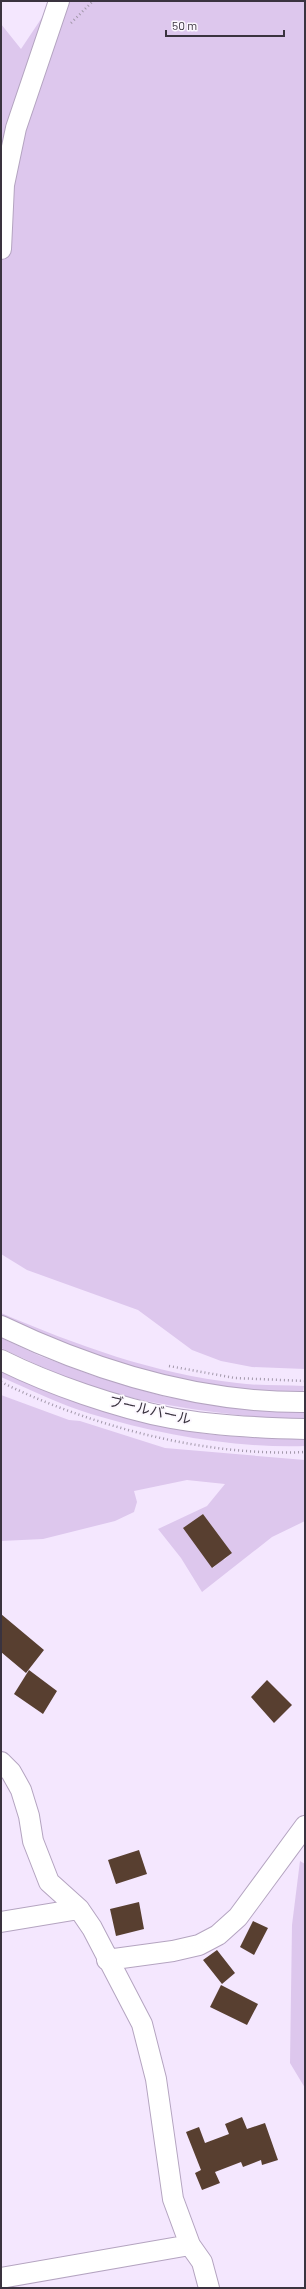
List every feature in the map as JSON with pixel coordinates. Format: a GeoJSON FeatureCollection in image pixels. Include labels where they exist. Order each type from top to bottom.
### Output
{"type":"FeatureCollection","features":[{"type":"Feature","properties":{"kind":"street"},"geometry":{"type":"LineString","coordinates":[[1,249],[4,185],[16,128],[59,1]]}},
{"type":"Feature","properties":{"kind":"street"},"geometry":{"type":"LineString","coordinates":[[1,1326],[35,1342],[98,1367],[150,1383],[213,1396],[305,1402]]}},
{"type":"Feature","properties":{"kind":"street","name":"ブールバール"},"geometry":{"type":"LineString","coordinates":[[1,1360],[66,1387],[171,1418],[226,1425],[305,1428]]}},
{"type":"Feature","properties":{"kind":"street"},"geometry":{"type":"LineString","coordinates":[[1,1762],[11,1772],[21,1790],[29,1816],[33,1841],[49,1882],[79,1909],[92,1928],[142,2024],[156,2079],[173,2200],[190,2245],[202,2262],[209,2288]]}},
{"type":"Feature","properties":{"kind":"street"},"geometry":{"type":"LineString","coordinates":[[108,1960],[173,1951],[198,1945],[218,1935],[238,1917],[305,1826]]}},
{"type":"Feature","properties":{"kind":"street"},"geometry":{"type":"LineString","coordinates":[[1,1922],[79,1909]]}},
{"type":"Feature","properties":{"kind":"street"},"geometry":{"type":"LineString","coordinates":[[1,2278],[190,2245]]}},
{"type":"Feature","properties":{"kind":"path"},"geometry":{"type":"LineString","coordinates":[[168,1366],[235,1378],[305,1381]]}},
{"type":"Feature","properties":{"kind":"shaded area"},"geometry":{"type":"Polygon","coordinates":[[[53,1],[305,1],[305,1369],[252,1367],[221,1361],[192,1350],[138,1310],[27,1270],[1,1254],[1,24],[21,49],[53,1]]]}},
{"type":"Feature","properties":{"kind":"shaded area"},"geometry":{"type":"Polygon","coordinates":[[[1,1313],[116,1357],[176,1373],[237,1383],[304,1386],[303,1392],[250,1390],[223,1387],[146,1372],[94,1358],[59,1345],[1,1320],[1,1313]]]}},
{"type":"Feature","properties":{"kind":"shaded area"},"geometry":{"type":"Polygon","coordinates":[[[1,1338],[40,1356],[94,1376],[166,1397],[228,1406],[305,1412],[305,1421],[238,1415],[194,1409],[150,1402],[112,1393],[63,1376],[1,1348],[1,1338]]]}},
{"type":"Feature","properties":{"kind":"shaded area"},"geometry":{"type":"Polygon","coordinates":[[[1,1369],[94,1404],[165,1426],[218,1435],[305,1439],[305,1446],[251,1445],[197,1439],[143,1428],[91,1414],[46,1397],[1,1377],[1,1369]]]}},
{"type":"Feature","properties":{"kind":"shaded area"},"geometry":{"type":"Polygon","coordinates":[[[1,1395],[69,1420],[80,1421],[165,1448],[305,1460],[305,1521],[272,1537],[202,1592],[181,1558],[158,1529],[207,1506],[225,1484],[187,1480],[134,1491],[137,1502],[134,1512],[115,1521],[43,1539],[1,1541],[1,1395]],[[203,1514],[195,1520],[224,1560],[232,1553],[203,1514]],[[193,1522],[212,1568],[213,1568],[221,1561],[193,1522]]]}},
{"type":"Feature","properties":{"kind":"shaded area"},"geometry":{"type":"Polygon","coordinates":[[[300,1861],[305,1864],[305,2088],[290,2063],[292,1925],[300,1861]]]}},
{"type":"Feature","properties":{"kind":"building"},"geometry":{"type":"Polygon","coordinates":[[[203,1514],[232,1553],[212,1568],[183,1528],[203,1514]]]}},
{"type":"Feature","properties":{"kind":"building"},"geometry":{"type":"Polygon","coordinates":[[[1,1614],[44,1650],[26,1673],[1,1652],[1,1614]]]}},
{"type":"Feature","properties":{"kind":"building"},"geometry":{"type":"Polygon","coordinates":[[[29,1670],[57,1691],[43,1714],[14,1694],[29,1670]]]}},
{"type":"Feature","properties":{"kind":"building"},"geometry":{"type":"Polygon","coordinates":[[[267,1680],[292,1705],[274,1723],[251,1697],[267,1680]]]}},
{"type":"Feature","properties":{"kind":"building"},"geometry":{"type":"Polygon","coordinates":[[[139,1850],[147,1874],[116,1884],[108,1860],[139,1850]]]}},
{"type":"Feature","properties":{"kind":"building"},"geometry":{"type":"Polygon","coordinates":[[[139,1902],[144,1929],[116,1936],[110,1909],[139,1902]]]}},
{"type":"Feature","properties":{"kind":"building"},"geometry":{"type":"Polygon","coordinates":[[[253,1921],[268,1928],[254,1955],[240,1947],[253,1921]]]}},
{"type":"Feature","properties":{"kind":"building"},"geometry":{"type":"Polygon","coordinates":[[[217,1950],[235,1973],[222,1984],[203,1960],[217,1950]]]}},
{"type":"Feature","properties":{"kind":"building"},"geometry":{"type":"Polygon","coordinates":[[[221,1985],[258,2004],[247,2025],[210,2007],[221,1985]]]}},
{"type":"Feature","properties":{"kind":"building"},"geometry":{"type":"Polygon","coordinates":[[[242,2117],[247,2129],[265,2123],[278,2160],[262,2165],[261,2160],[243,2167],[241,2162],[215,2172],[220,2183],[202,2190],[195,2173],[201,2170],[186,2132],[199,2127],[205,2143],[229,2134],[225,2124],[242,2117]]]}}]}
